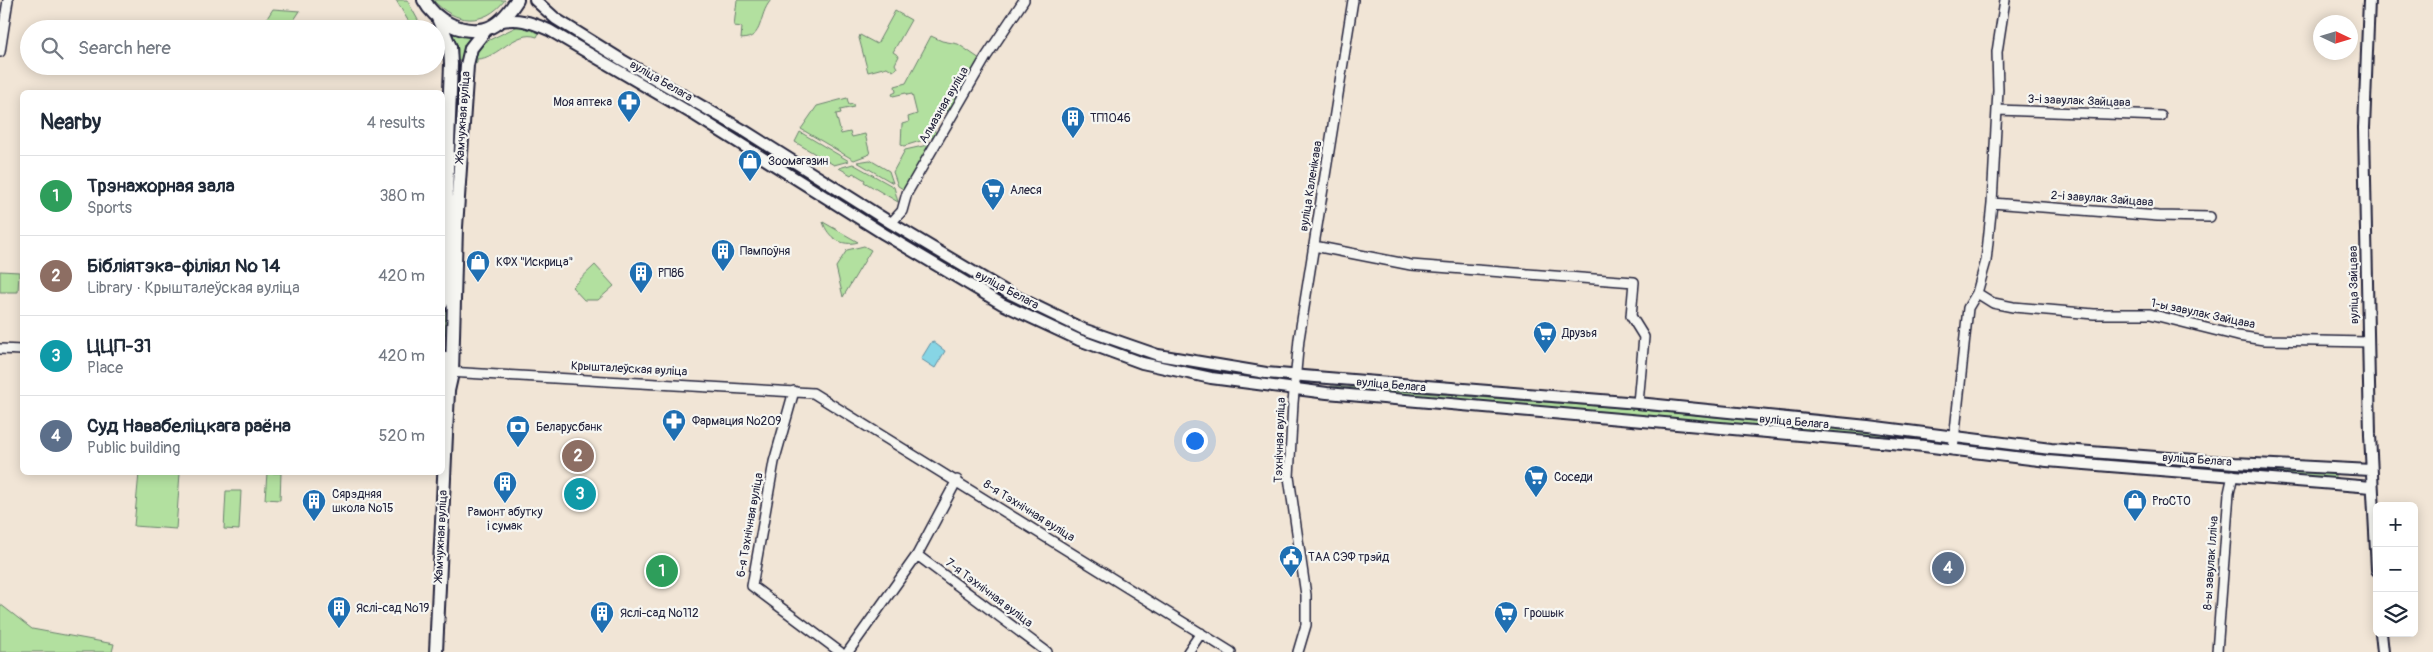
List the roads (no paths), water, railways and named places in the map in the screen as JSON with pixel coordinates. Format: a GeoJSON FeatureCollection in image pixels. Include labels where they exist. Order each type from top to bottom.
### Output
{"type":"FeatureCollection","features":[{"type":"Feature","properties":{"kind":"main road"},"geometry":{"type":"LineString","coordinates":[[424,0],[438,18],[442,20]]}},
{"type":"Feature","properties":{"kind":"main road"},"geometry":{"type":"LineString","coordinates":[[445,22],[456,27],[486,29],[506,14],[517,0]]}},
{"type":"Feature","properties":{"kind":"main road","name":"Жамчужная вуліца"},"geometry":{"type":"LineString","coordinates":[[445,456],[448,391],[446,372],[467,65],[471,48],[486,29]]}},
{"type":"Feature","properties":{"kind":"main road","name":"Жамчужная вуліца"},"geometry":{"type":"LineString","coordinates":[[445,35],[450,47],[451,64],[445,223]]}},
{"type":"Feature","properties":{"kind":"main road","name":"Жамчужная вуліца"},"geometry":{"type":"LineString","coordinates":[[436,652],[444,475]]}},
{"type":"Feature","properties":{"kind":"street"},"geometry":{"type":"LineString","coordinates":[[0,52],[8,0]]}},
{"type":"Feature","properties":{"kind":"street","name":"вуліца Белага"},"geometry":{"type":"LineString","coordinates":[[535,0],[556,19],[1007,292],[1083,329],[1158,355],[1228,368],[1296,376],[1638,403],[2050,449],[2235,463],[2372,470]]}},
{"type":"Feature","properties":{"kind":"street","name":"Алмазная вуліца"},"geometry":{"type":"LineString","coordinates":[[891,223],[902,211],[907,193],[986,57],[1024,0]]}},
{"type":"Feature","properties":{"kind":"street","name":"вуліца Каленікава"},"geometry":{"type":"LineString","coordinates":[[1296,376],[1299,339],[1353,0]]}},
{"type":"Feature","properties":{"kind":"street"},"geometry":{"type":"LineString","coordinates":[[1953,450],[1968,308],[1977,293],[1986,261],[1998,110],[1997,52],[2006,0]]}},
{"type":"Feature","properties":{"kind":"street","name":"вуліца Зайцава"},"geometry":{"type":"LineString","coordinates":[[2370,0],[2364,128],[2372,487],[2376,547]]}},
{"type":"Feature","properties":{"kind":"street","name":"вуліца Белага"},"geometry":{"type":"LineString","coordinates":[[497,22],[506,20],[529,21],[548,30],[696,116],[877,230],[987,295],[1078,340],[1142,363],[1179,372],[1295,390],[1953,450],[2084,464],[2372,487]]}},
{"type":"Feature","properties":{"kind":"street","name":"3-і завулак Зайцава"},"geometry":{"type":"LineString","coordinates":[[1998,110],[2161,116]]}},
{"type":"Feature","properties":{"kind":"street","name":"2-і завулак Зайцава"},"geometry":{"type":"LineString","coordinates":[[1992,203],[2158,216],[2210,217]]}},
{"type":"Feature","properties":{"kind":"street"},"geometry":{"type":"LineString","coordinates":[[1314,246],[1411,265],[1634,282],[1631,316],[1643,332],[1645,346],[1638,403]]}},
{"type":"Feature","properties":{"kind":"street","name":"1-ы завулак Зайцава"},"geometry":{"type":"LineString","coordinates":[[1977,293],[1992,303],[2013,307],[2094,314],[2150,314],[2238,336],[2264,340],[2368,342]]}},
{"type":"Feature","properties":{"kind":"street"},"geometry":{"type":"LineString","coordinates":[[0,349],[20,350]]}},
{"type":"Feature","properties":{"kind":"street","name":"Крышталеўская вуліца"},"geometry":{"type":"LineString","coordinates":[[446,372],[813,393]]}},
{"type":"Feature","properties":{"kind":"street","name":"Тэхнічная вуліца"},"geometry":{"type":"LineString","coordinates":[[1296,376],[1289,477],[1306,595],[1306,625],[1298,652]]}},
{"type":"Feature","properties":{"kind":"street","name":"6-я Тэхнічная вуліца"},"geometry":{"type":"LineString","coordinates":[[794,391],[774,462],[752,586],[840,652]]}},
{"type":"Feature","properties":{"kind":"street","name":"8-я Тэхнічная вуліца"},"geometry":{"type":"LineString","coordinates":[[813,393],[957,480],[1231,652]]}},
{"type":"Feature","properties":{"kind":"street","name":"8-ы завулак Ілліча"},"geometry":{"type":"LineString","coordinates":[[2217,652],[2229,494],[2233,475]]}},
{"type":"Feature","properties":{"kind":"street"},"geometry":{"type":"LineString","coordinates":[[848,652],[917,555],[957,480]]}},
{"type":"Feature","properties":{"kind":"street","name":"7-я Тэхнічная вуліца"},"geometry":{"type":"LineString","coordinates":[[917,555],[1046,652]]}},
{"type":"Feature","properties":{"kind":"street"},"geometry":{"type":"LineString","coordinates":[[1188,652],[1201,633]]}},
{"type":"Feature","properties":{"kind":"street"},"geometry":{"type":"LineString","coordinates":[[2382,637],[2383,652]]}},
{"type":"Feature","properties":{"kind":"water"},"geometry":{"type":"Polygon","coordinates":[[[932,341],[945,351],[935,368],[921,359],[932,341]]]}},
{"type":"Feature","properties":{"kind":"place","name":"Моя аптека"},"geometry":{"type":"Point","coordinates":[629,123]}},
{"type":"Feature","properties":{"kind":"place","name":"ТП1046"},"geometry":{"type":"Point","coordinates":[1073,139]}},
{"type":"Feature","properties":{"kind":"place","name":"Зоомагазин"},"geometry":{"type":"Point","coordinates":[750,182]}},
{"type":"Feature","properties":{"kind":"place","name":"Алеся"},"geometry":{"type":"Point","coordinates":[993,211]}},
{"type":"Feature","properties":{"kind":"place","name":"Пампоўня"},"geometry":{"type":"Point","coordinates":[723,272]}},
{"type":"Feature","properties":{"kind":"place","name":"КФХ \"Искрица\""},"geometry":{"type":"Point","coordinates":[478,283]}},
{"type":"Feature","properties":{"kind":"place","name":"РП86"},"geometry":{"type":"Point","coordinates":[641,294]}},
{"type":"Feature","properties":{"kind":"place","name":"Друзья"},"geometry":{"type":"Point","coordinates":[1545,354]}},
{"type":"Feature","properties":{"kind":"place","name":"Фармация №209"},"geometry":{"type":"Point","coordinates":[674,442]}},
{"type":"Feature","properties":{"kind":"place","name":"Беларусбанк"},"geometry":{"type":"Point","coordinates":[518,448]}},
{"type":"Feature","properties":{"kind":"place","name":"Бібліятэка-філіял № 14"},"geometry":{"type":"Point","coordinates":[578,456]}},
{"type":"Feature","properties":{"kind":"place","name":"ЦЦП-31"},"geometry":{"type":"Point","coordinates":[580,494]}},
{"type":"Feature","properties":{"kind":"place","name":"Соседи"},"geometry":{"type":"Point","coordinates":[1536,498]}},
{"type":"Feature","properties":{"kind":"place","name":"Рамонт абутку і сумак"},"geometry":{"type":"Point","coordinates":[505,504]}},
{"type":"Feature","properties":{"kind":"place","name":"Сярэдняя школа №15"},"geometry":{"type":"Point","coordinates":[314,522]}},
{"type":"Feature","properties":{"kind":"place","name":"ProСТО"},"geometry":{"type":"Point","coordinates":[2135,522]}},
{"type":"Feature","properties":{"kind":"place","name":"Суд Навабеліцкага раёна"},"geometry":{"type":"Point","coordinates":[1948,568]}},
{"type":"Feature","properties":{"kind":"place","name":"Трэнажорная зала"},"geometry":{"type":"Point","coordinates":[662,571]}},
{"type":"Feature","properties":{"kind":"place","name":"ТАА СЭФ трэйд"},"geometry":{"type":"Point","coordinates":[1291,578]}},
{"type":"Feature","properties":{"kind":"place","name":"Яслі-сад №19"},"geometry":{"type":"Point","coordinates":[339,629]}},
{"type":"Feature","properties":{"kind":"place","name":"Яслі-сад №112"},"geometry":{"type":"Point","coordinates":[602,634]}},
{"type":"Feature","properties":{"kind":"place","name":"Грошык"},"geometry":{"type":"Point","coordinates":[1506,634]}}]}
